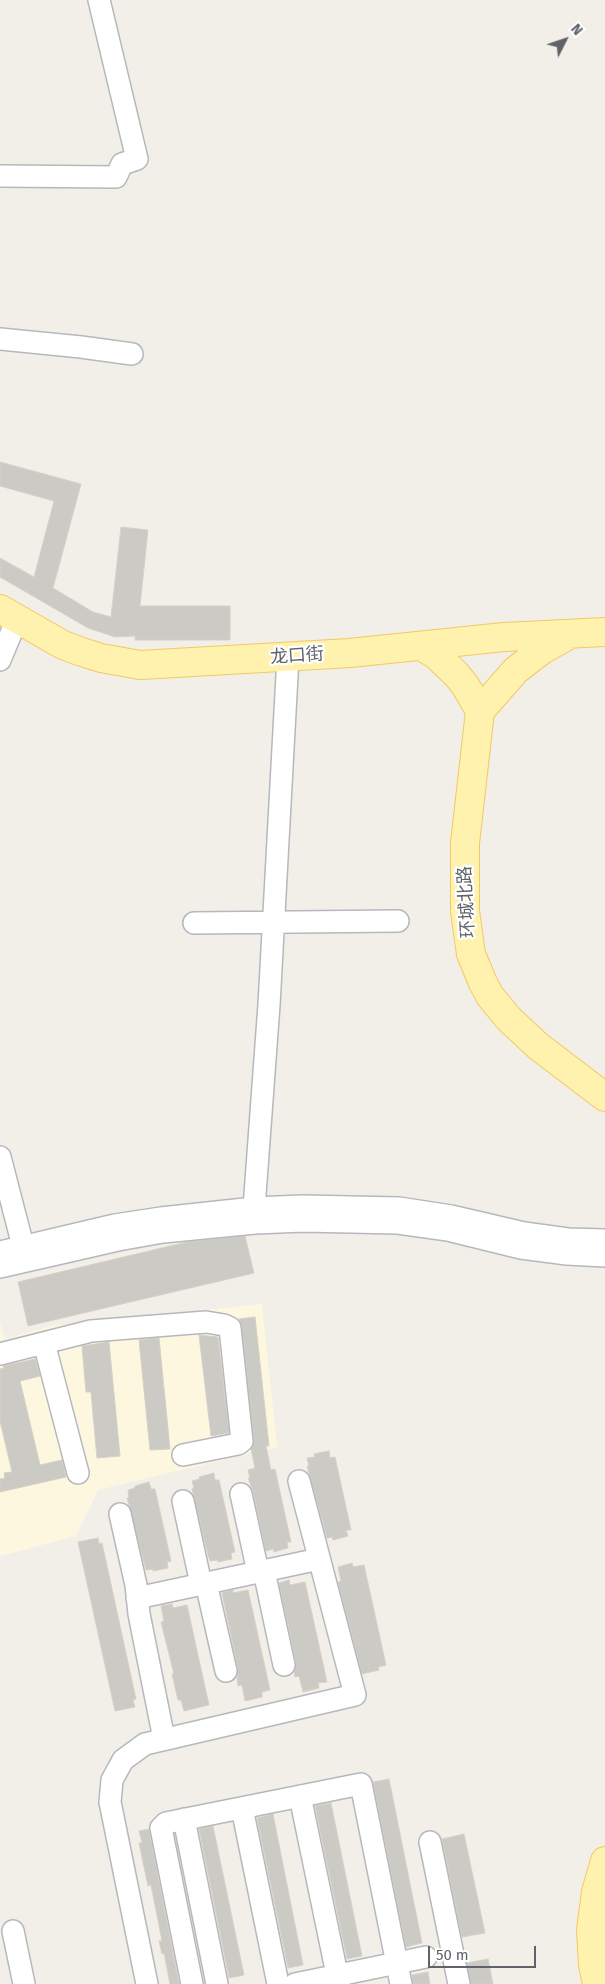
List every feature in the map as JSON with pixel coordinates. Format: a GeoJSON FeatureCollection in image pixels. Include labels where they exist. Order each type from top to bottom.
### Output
{"type":"FeatureCollection","features":[{"type":"Feature","properties":{"kind":"main road","name":"龙口街"},"geometry":{"type":"LineString","coordinates":[[9,614],[63,645],[101,658],[121,662],[159,665],[288,657],[504,637],[605,632]]}},
{"type":"Feature","properties":{"kind":"main road"},"geometry":{"type":"LineString","coordinates":[[421,646],[436,655],[456,674],[465,685],[480,711],[504,682],[522,665],[542,650],[572,634]]}},
{"type":"Feature","properties":{"kind":"main road","name":"环城北路"},"geometry":{"type":"LineString","coordinates":[[480,711],[465,843],[465,911],[471,954],[490,996],[509,1020],[538,1046],[605,1097]]}},
{"type":"Feature","properties":{"kind":"main road"},"geometry":{"type":"LineString","coordinates":[[598,1984],[593,1965],[591,1930],[596,1892],[605,1862]]}},
{"type":"Feature","properties":{"kind":"street"},"geometry":{"type":"LineString","coordinates":[[0,176],[116,177],[122,164],[137,159],[100,0]]}},
{"type":"Feature","properties":{"kind":"street"},"geometry":{"type":"LineString","coordinates":[[0,340],[81,346],[132,354]]}},
{"type":"Feature","properties":{"kind":"street"},"geometry":{"type":"LineString","coordinates":[[0,660],[9,614]]}},
{"type":"Feature","properties":{"kind":"street"},"geometry":{"type":"LineString","coordinates":[[254,1208],[274,922],[288,657]]}},
{"type":"Feature","properties":{"kind":"street"},"geometry":{"type":"LineString","coordinates":[[194,923],[398,922]]}},
{"type":"Feature","properties":{"kind":"street"},"geometry":{"type":"LineString","coordinates":[[0,1157],[23,1246]]}},
{"type":"Feature","properties":{"kind":"street"},"geometry":{"type":"LineString","coordinates":[[0,1252],[115,1225],[161,1218],[254,1208],[350,1206],[399,1208],[451,1216],[524,1233],[568,1239],[605,1240]]}},
{"type":"Feature","properties":{"kind":"street"},"geometry":{"type":"LineString","coordinates":[[0,1267],[73,1249],[154,1234],[209,1227],[303,1221],[398,1223],[448,1230],[521,1248],[567,1254],[605,1256]]}},
{"type":"Feature","properties":{"kind":"street"},"geometry":{"type":"LineString","coordinates":[[0,1354],[91,1331],[211,1322],[230,1328],[242,1441],[238,1444],[183,1455]]}},
{"type":"Feature","properties":{"kind":"street"},"geometry":{"type":"LineString","coordinates":[[44,1343],[78,1473]]}},
{"type":"Feature","properties":{"kind":"street"},"geometry":{"type":"LineString","coordinates":[[147,1984],[110,1802],[112,1780],[123,1760],[145,1744],[355,1695],[299,1481]]}},
{"type":"Feature","properties":{"kind":"street"},"geometry":{"type":"LineString","coordinates":[[241,1494],[284,1665]]}},
{"type":"Feature","properties":{"kind":"street"},"geometry":{"type":"LineString","coordinates":[[183,1501],[226,1671]]}},
{"type":"Feature","properties":{"kind":"street"},"geometry":{"type":"LineString","coordinates":[[120,1514],[164,1739]]}},
{"type":"Feature","properties":{"kind":"street"},"geometry":{"type":"LineString","coordinates":[[137,1598],[319,1559]]}},
{"type":"Feature","properties":{"kind":"street"},"geometry":{"type":"LineString","coordinates":[[192,1984],[161,1828],[166,1823],[361,1784],[401,1984]]}},
{"type":"Feature","properties":{"kind":"street"},"geometry":{"type":"LineString","coordinates":[[300,1796],[338,1980]]}},
{"type":"Feature","properties":{"kind":"street"},"geometry":{"type":"LineString","coordinates":[[242,1808],[278,1984]]}},
{"type":"Feature","properties":{"kind":"street"},"geometry":{"type":"LineString","coordinates":[[184,1820],[216,1984]]}},
{"type":"Feature","properties":{"kind":"street"},"geometry":{"type":"LineString","coordinates":[[430,1842],[459,1984]]}},
{"type":"Feature","properties":{"kind":"street"},"geometry":{"type":"LineString","coordinates":[[13,1931],[24,1984]]}},
{"type":"Feature","properties":{"kind":"street"},"geometry":{"type":"LineString","coordinates":[[295,1984],[338,1980],[397,1963],[426,1957]]}},
{"type":"Feature","properties":{"kind":"shaded area"},"geometry":{"type":"Polygon","coordinates":[[[262,1304],[277,1447],[98,1490],[76,1536],[0,1556],[0,1323],[5,1339],[51,1326],[262,1304]]]}},
{"type":"Feature","properties":{"kind":"building"},"geometry":{"type":"Polygon","coordinates":[[[0,462],[81,484],[53,588],[93,612],[111,617],[121,527],[148,530],[140,606],[230,606],[230,640],[135,640],[135,636],[115,637],[88,628],[0,577],[0,558],[34,577],[54,501],[0,486],[0,462]]]}},
{"type":"Feature","properties":{"kind":"building"},"geometry":{"type":"Polygon","coordinates":[[[245,1236],[254,1273],[28,1326],[18,1282],[187,1242],[245,1236]]]}},
{"type":"Feature","properties":{"kind":"building"},"geometry":{"type":"Polygon","coordinates":[[[255,1317],[269,1446],[266,1446],[271,1470],[275,1469],[291,1542],[287,1542],[288,1548],[274,1552],[273,1549],[266,1551],[253,1491],[248,1478],[250,1478],[248,1470],[255,1468],[251,1449],[254,1440],[242,1327],[239,1319],[255,1317]]]}},
{"type":"Feature","properties":{"kind":"building"},"geometry":{"type":"Polygon","coordinates":[[[199,1335],[218,1337],[229,1433],[211,1436],[199,1335]]]}},
{"type":"Feature","properties":{"kind":"building"},"geometry":{"type":"Polygon","coordinates":[[[159,1338],[170,1449],[150,1450],[139,1340],[159,1338]]]}},
{"type":"Feature","properties":{"kind":"building"},"geometry":{"type":"Polygon","coordinates":[[[109,1342],[120,1456],[97,1458],[91,1392],[86,1392],[82,1346],[109,1342]]]}},
{"type":"Feature","properties":{"kind":"building"},"geometry":{"type":"Polygon","coordinates":[[[35,1359],[40,1376],[20,1381],[40,1465],[62,1460],[66,1477],[0,1492],[0,1479],[5,1478],[4,1473],[12,1472],[0,1421],[0,1369],[4,1368],[3,1366],[35,1359]]]}},
{"type":"Feature","properties":{"kind":"building"},"geometry":{"type":"Polygon","coordinates":[[[329,1451],[330,1458],[335,1457],[351,1530],[346,1530],[348,1536],[333,1540],[332,1537],[327,1538],[307,1466],[309,1466],[307,1458],[315,1457],[314,1454],[329,1451]]]}},
{"type":"Feature","properties":{"kind":"building"},"geometry":{"type":"Polygon","coordinates":[[[214,1473],[215,1480],[219,1480],[235,1552],[231,1553],[232,1559],[218,1562],[217,1560],[210,1561],[192,1489],[194,1488],[192,1481],[214,1473]]]}},
{"type":"Feature","properties":{"kind":"building"},"geometry":{"type":"Polygon","coordinates":[[[149,1482],[151,1489],[155,1489],[171,1561],[167,1562],[168,1568],[153,1571],[153,1569],[146,1570],[127,1498],[129,1498],[128,1490],[149,1482]]]}},
{"type":"Feature","properties":{"kind":"building"},"geometry":{"type":"Polygon","coordinates":[[[98,1538],[99,1544],[102,1543],[136,1699],[133,1700],[135,1707],[115,1711],[78,1542],[98,1538]]]}},
{"type":"Feature","properties":{"kind":"building"},"geometry":{"type":"Polygon","coordinates":[[[352,1563],[353,1567],[364,1565],[386,1665],[378,1667],[379,1670],[362,1674],[338,1582],[341,1581],[338,1567],[352,1563]]]}},
{"type":"Feature","properties":{"kind":"building"},"geometry":{"type":"Polygon","coordinates":[[[289,1580],[290,1585],[305,1582],[327,1682],[318,1683],[319,1688],[303,1692],[299,1676],[295,1677],[296,1662],[279,1583],[289,1580]]]}},
{"type":"Feature","properties":{"kind":"building"},"geometry":{"type":"Polygon","coordinates":[[[233,1590],[233,1593],[248,1590],[270,1690],[262,1692],[262,1697],[245,1701],[242,1685],[238,1686],[238,1668],[222,1593],[233,1590]]]}},
{"type":"Feature","properties":{"kind":"building"},"geometry":{"type":"Polygon","coordinates":[[[172,1604],[173,1608],[187,1605],[209,1705],[184,1711],[181,1700],[178,1700],[172,1674],[174,1674],[161,1622],[164,1621],[161,1606],[172,1604]]]}},
{"type":"Feature","properties":{"kind":"building"},"geometry":{"type":"Polygon","coordinates":[[[389,1779],[422,1943],[406,1947],[373,1782],[389,1779]]]}},
{"type":"Feature","properties":{"kind":"building"},"geometry":{"type":"Polygon","coordinates":[[[331,1803],[362,1956],[347,1959],[315,1806],[331,1803]]]}},
{"type":"Feature","properties":{"kind":"building"},"geometry":{"type":"Polygon","coordinates":[[[273,1814],[303,1965],[288,1968],[257,1818],[273,1814]]]}},
{"type":"Feature","properties":{"kind":"building"},"geometry":{"type":"Polygon","coordinates":[[[213,1826],[244,1975],[229,1978],[199,1829],[213,1826]]]}},
{"type":"Feature","properties":{"kind":"building"},"geometry":{"type":"Polygon","coordinates":[[[149,1829],[179,1984],[170,1984],[164,1953],[162,1954],[159,1941],[162,1941],[151,1885],[148,1886],[139,1843],[142,1843],[139,1831],[149,1829]]]}},
{"type":"Feature","properties":{"kind":"building"},"geometry":{"type":"Polygon","coordinates":[[[464,1834],[485,1933],[462,1937],[442,1839],[464,1834]]]}},
{"type":"Feature","properties":{"kind":"building"},"geometry":{"type":"Polygon","coordinates":[[[488,1959],[493,1984],[471,1984],[467,1963],[488,1959]]]}},
{"type":"Feature","properties":{"kind":"building"},"geometry":{"type":"Polygon","coordinates":[[[428,1972],[430,1984],[413,1984],[412,1975],[428,1972]]]}}]}
